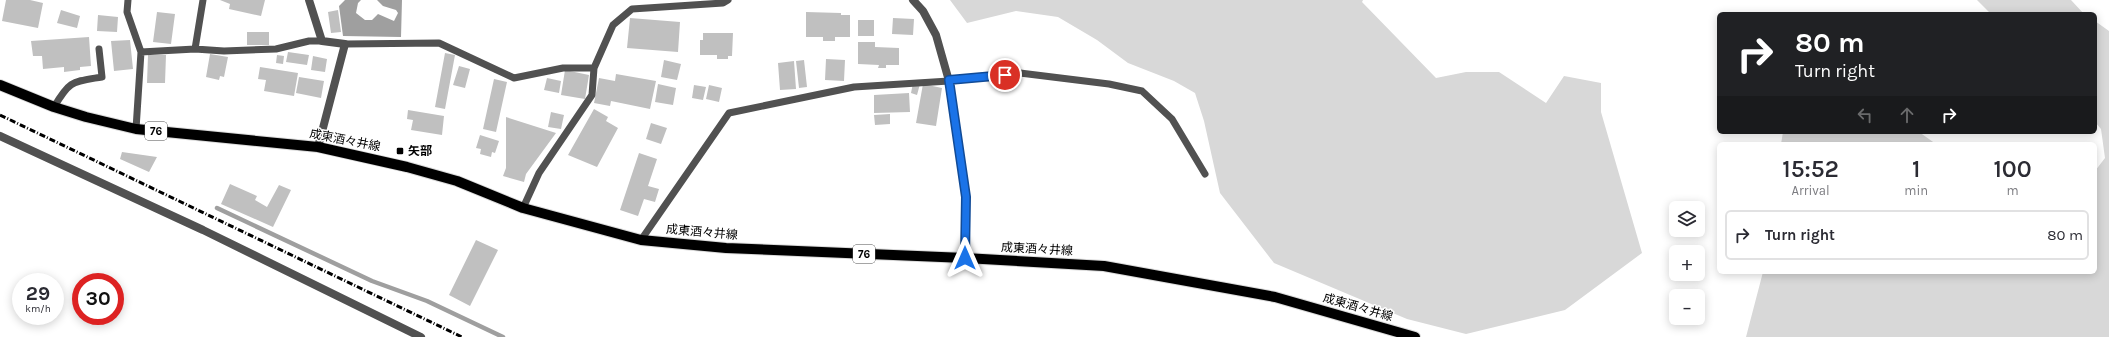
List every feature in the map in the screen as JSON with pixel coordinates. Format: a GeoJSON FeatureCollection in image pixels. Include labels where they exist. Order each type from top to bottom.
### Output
{"type":"FeatureCollection","features":[{"type":"Feature","properties":{"kind":"main road","name":"成東酒々井線"},"geometry":{"type":"LineString","coordinates":[[0,85],[54,107],[86,117],[136,129],[318,147],[408,166],[443,177],[523,208],[641,240],[726,248],[965,258],[1104,266],[1275,297],[1415,337]]}},
{"type":"Feature","properties":{"kind":"street"},"geometry":{"type":"LineString","coordinates":[[309,0],[322,41],[345,44],[318,147]]}},
{"type":"Feature","properties":{"kind":"street"},"geometry":{"type":"LineString","coordinates":[[914,0],[923,12],[936,35],[949,80],[966,197],[965,258]]}},
{"type":"Feature","properties":{"kind":"street"},"geometry":{"type":"LineString","coordinates":[[0,136],[203,230],[421,337]]}},
{"type":"Feature","properties":{"kind":"lane"},"geometry":{"type":"LineString","coordinates":[[128,0],[127,12],[141,52],[136,129]]}},
{"type":"Feature","properties":{"kind":"lane"},"geometry":{"type":"LineString","coordinates":[[195,49],[203,0]]}},
{"type":"Feature","properties":{"kind":"lane"},"geometry":{"type":"LineString","coordinates":[[523,208],[539,173],[592,95],[594,68],[613,25],[632,9],[723,3],[728,0]]}},
{"type":"Feature","properties":{"kind":"lane"},"geometry":{"type":"LineString","coordinates":[[141,52],[195,49],[276,49],[309,41],[322,41]]}},
{"type":"Feature","properties":{"kind":"lane"},"geometry":{"type":"LineString","coordinates":[[345,44],[439,43],[514,78],[563,68],[594,68]]}},
{"type":"Feature","properties":{"kind":"lane"},"geometry":{"type":"LineString","coordinates":[[54,107],[66,87],[79,81],[102,76],[99,49]]}},
{"type":"Feature","properties":{"kind":"lane"},"geometry":{"type":"LineString","coordinates":[[641,240],[729,113],[854,87],[1020,73],[1109,84],[1142,91],[1172,120],[1205,174]]}},
{"type":"Feature","properties":{"kind":"shaded area"},"geometry":{"type":"Polygon","coordinates":[[[345,0],[361,0],[358,3],[356,13],[365,20],[372,20],[378,14],[394,21],[398,13],[396,10],[383,6],[377,0],[402,0],[401,37],[343,36],[339,6],[345,0]]]}},
{"type":"Feature","properties":{"kind":"shaded area"},"geometry":{"type":"Polygon","coordinates":[[[950,0],[1363,0],[1362,2],[1436,78],[1466,72],[1499,72],[1546,103],[1564,76],[1601,83],[1601,112],[1642,253],[1565,310],[1466,334],[1407,319],[1274,263],[1220,193],[1204,121],[1195,93],[1174,81],[1128,63],[1097,40],[1058,17],[1016,11],[967,23],[950,0]]]}},
{"type":"Feature","properties":{"kind":"shaded area"},"geometry":{"type":"Polygon","coordinates":[[[1977,0],[2071,0],[2082,12],[1989,12],[1977,0]]]}},
{"type":"Feature","properties":{"kind":"shaded area"},"geometry":{"type":"Polygon","coordinates":[[[2097,22],[2109,31],[2109,337],[1746,337],[1762,274],[2097,274],[2097,168],[2105,158],[2101,129],[2097,124],[2097,22]]]}},
{"type":"Feature","properties":{"kind":"shaded area"},"geometry":{"type":"Polygon","coordinates":[[[1783,134],[1922,134],[1933,142],[1781,142],[1783,134]]]}},
{"type":"Feature","properties":{"kind":"building"},"geometry":{"type":"Polygon","coordinates":[[[6,0],[30,0],[43,3],[38,28],[2,21],[6,0]]]}},
{"type":"Feature","properties":{"kind":"building"},"geometry":{"type":"Polygon","coordinates":[[[220,0],[265,0],[261,16],[229,9],[230,4],[220,0]]]}},
{"type":"Feature","properties":{"kind":"building"},"geometry":{"type":"Polygon","coordinates":[[[61,10],[80,16],[77,28],[57,23],[61,10]]]}},
{"type":"Feature","properties":{"kind":"building"},"geometry":{"type":"Polygon","coordinates":[[[338,10],[341,32],[331,33],[328,12],[338,10]]]}},
{"type":"Feature","properties":{"kind":"building"},"geometry":{"type":"Polygon","coordinates":[[[157,12],[175,14],[171,44],[153,42],[157,12]]]}},
{"type":"Feature","properties":{"kind":"building"},"geometry":{"type":"Polygon","coordinates":[[[806,12],[841,13],[841,15],[850,15],[850,37],[835,37],[835,41],[823,41],[823,37],[806,37],[806,12]]]}},
{"type":"Feature","properties":{"kind":"building"},"geometry":{"type":"Polygon","coordinates":[[[98,15],[118,17],[117,32],[97,31],[98,15]]]}},
{"type":"Feature","properties":{"kind":"building"},"geometry":{"type":"Polygon","coordinates":[[[630,18],[680,22],[678,52],[627,48],[630,18]]]}},
{"type":"Feature","properties":{"kind":"building"},"geometry":{"type":"Polygon","coordinates":[[[893,18],[914,19],[913,35],[892,34],[893,18]]]}},
{"type":"Feature","properties":{"kind":"building"},"geometry":{"type":"Polygon","coordinates":[[[858,20],[874,20],[874,36],[858,36],[858,20]]]}},
{"type":"Feature","properties":{"kind":"building"},"geometry":{"type":"Polygon","coordinates":[[[247,32],[269,32],[269,45],[247,45],[247,32]]]}},
{"type":"Feature","properties":{"kind":"building"},"geometry":{"type":"Polygon","coordinates":[[[703,33],[733,33],[732,56],[728,56],[728,59],[717,59],[717,55],[700,55],[700,40],[703,40],[703,33]]]}},
{"type":"Feature","properties":{"kind":"building"},"geometry":{"type":"Polygon","coordinates":[[[89,37],[91,66],[80,67],[80,70],[64,72],[64,67],[43,69],[42,56],[33,56],[31,41],[89,37]]]}},
{"type":"Feature","properties":{"kind":"building"},"geometry":{"type":"Polygon","coordinates":[[[130,40],[133,69],[114,71],[111,41],[130,40]]]}},
{"type":"Feature","properties":{"kind":"building"},"geometry":{"type":"Polygon","coordinates":[[[858,42],[875,42],[875,47],[899,48],[899,65],[886,65],[886,68],[878,68],[879,65],[858,64],[858,42]]]}},
{"type":"Feature","properties":{"kind":"building"},"geometry":{"type":"Polygon","coordinates":[[[288,52],[309,55],[307,65],[286,62],[288,52]]]}},
{"type":"Feature","properties":{"kind":"building"},"geometry":{"type":"Polygon","coordinates":[[[445,53],[455,55],[445,109],[435,107],[445,53]]]}},
{"type":"Feature","properties":{"kind":"building"},"geometry":{"type":"Polygon","coordinates":[[[210,54],[228,57],[224,77],[220,76],[219,80],[206,77],[210,54]]]}},
{"type":"Feature","properties":{"kind":"building"},"geometry":{"type":"Polygon","coordinates":[[[148,55],[166,55],[165,83],[147,83],[148,55]]]}},
{"type":"Feature","properties":{"kind":"building"},"geometry":{"type":"Polygon","coordinates":[[[277,55],[284,56],[283,64],[276,63],[277,55]]]}},
{"type":"Feature","properties":{"kind":"building"},"geometry":{"type":"Polygon","coordinates":[[[313,56],[327,59],[325,72],[311,70],[313,56]]]}},
{"type":"Feature","properties":{"kind":"building"},"geometry":{"type":"Polygon","coordinates":[[[826,59],[845,60],[844,81],[825,80],[826,59]]]}},
{"type":"Feature","properties":{"kind":"building"},"geometry":{"type":"Polygon","coordinates":[[[664,60],[681,64],[677,80],[661,77],[664,60]]]}},
{"type":"Feature","properties":{"kind":"building"},"geometry":{"type":"Polygon","coordinates":[[[804,60],[807,87],[799,88],[796,61],[804,60]]]}},
{"type":"Feature","properties":{"kind":"building"},"geometry":{"type":"Polygon","coordinates":[[[794,61],[796,89],[780,90],[778,63],[794,61]]]}},
{"type":"Feature","properties":{"kind":"building"},"geometry":{"type":"Polygon","coordinates":[[[459,66],[470,69],[465,88],[453,85],[459,66]]]}},
{"type":"Feature","properties":{"kind":"building"},"geometry":{"type":"Polygon","coordinates":[[[260,67],[298,73],[294,96],[264,91],[266,80],[258,79],[260,67]]]}},
{"type":"Feature","properties":{"kind":"building"},"geometry":{"type":"Polygon","coordinates":[[[565,70],[589,75],[585,99],[561,95],[565,70]]]}},
{"type":"Feature","properties":{"kind":"building"},"geometry":{"type":"Polygon","coordinates":[[[616,74],[656,81],[650,109],[611,101],[610,106],[594,103],[599,78],[615,81],[616,74]]]}},
{"type":"Feature","properties":{"kind":"building"},"geometry":{"type":"Polygon","coordinates":[[[299,77],[324,81],[321,98],[296,93],[299,77]]]}},
{"type":"Feature","properties":{"kind":"building"},"geometry":{"type":"Polygon","coordinates":[[[547,78],[561,81],[559,93],[544,90],[547,78]]]}},
{"type":"Feature","properties":{"kind":"building"},"geometry":{"type":"Polygon","coordinates":[[[494,79],[507,82],[496,132],[483,129],[494,79]]]}},
{"type":"Feature","properties":{"kind":"building"},"geometry":{"type":"Polygon","coordinates":[[[913,83],[920,84],[917,95],[911,93],[913,83]]]}},
{"type":"Feature","properties":{"kind":"building"},"geometry":{"type":"Polygon","coordinates":[[[658,84],[676,88],[673,105],[655,102],[658,84]]]}},
{"type":"Feature","properties":{"kind":"building"},"geometry":{"type":"Polygon","coordinates":[[[923,84],[942,88],[936,126],[916,123],[923,84]]]}},
{"type":"Feature","properties":{"kind":"building"},"geometry":{"type":"Polygon","coordinates":[[[694,85],[706,87],[703,100],[692,98],[694,85]]]}},
{"type":"Feature","properties":{"kind":"building"},"geometry":{"type":"Polygon","coordinates":[[[709,85],[722,88],[719,102],[706,99],[709,85]]]}},
{"type":"Feature","properties":{"kind":"building"},"geometry":{"type":"Polygon","coordinates":[[[909,93],[910,112],[874,113],[874,95],[909,93]]]}},
{"type":"Feature","properties":{"kind":"building"},"geometry":{"type":"Polygon","coordinates":[[[594,109],[608,117],[606,121],[618,128],[597,167],[568,155],[594,109]]]}},
{"type":"Feature","properties":{"kind":"building"},"geometry":{"type":"Polygon","coordinates":[[[408,110],[444,116],[442,135],[411,130],[413,120],[407,119],[408,110]]]}},
{"type":"Feature","properties":{"kind":"building"},"geometry":{"type":"Polygon","coordinates":[[[551,112],[564,115],[561,129],[548,127],[551,112]]]}},
{"type":"Feature","properties":{"kind":"building"},"geometry":{"type":"Polygon","coordinates":[[[890,114],[890,124],[875,125],[874,115],[890,114]]]}},
{"type":"Feature","properties":{"kind":"building"},"geometry":{"type":"Polygon","coordinates":[[[506,117],[556,133],[526,174],[524,182],[503,176],[506,168],[506,117]]]}},
{"type":"Feature","properties":{"kind":"building"},"geometry":{"type":"Polygon","coordinates":[[[651,123],[667,128],[661,144],[646,139],[651,123]]]}},
{"type":"Feature","properties":{"kind":"building"},"geometry":{"type":"Polygon","coordinates":[[[480,135],[499,141],[495,153],[492,152],[491,157],[480,154],[481,149],[476,148],[480,135]]]}},
{"type":"Feature","properties":{"kind":"building"},"geometry":{"type":"Polygon","coordinates":[[[122,152],[157,157],[149,172],[120,159],[122,152]]]}},
{"type":"Feature","properties":{"kind":"building"},"geometry":{"type":"Polygon","coordinates":[[[639,153],[657,159],[648,186],[659,189],[655,202],[644,199],[638,216],[620,210],[639,153]]]}},
{"type":"Feature","properties":{"kind":"building"},"geometry":{"type":"Polygon","coordinates":[[[230,184],[257,196],[255,200],[267,207],[279,185],[291,190],[273,227],[221,204],[230,184]]]}},
{"type":"Feature","properties":{"kind":"building"},"geometry":{"type":"Polygon","coordinates":[[[476,240],[498,250],[470,306],[449,295],[476,240]]]}},
{"type":"Feature","properties":{"kind":"waterway"},"geometry":{"type":"LineString","coordinates":[[217,208],[372,281],[427,301],[503,337]]}},
{"type":"Feature","properties":{"kind":"railway"},"geometry":{"type":"LineString","coordinates":[[0,115],[462,337]]}},
{"type":"Feature","properties":{"kind":"place","name":"矢部"},"geometry":{"type":"Point","coordinates":[400,151]}},
{"type":"Feature","properties":{"kind":"route"},"geometry":{"type":"LineString","coordinates":[[965,258],[966,197],[949,80],[1005,75]]}}]}
